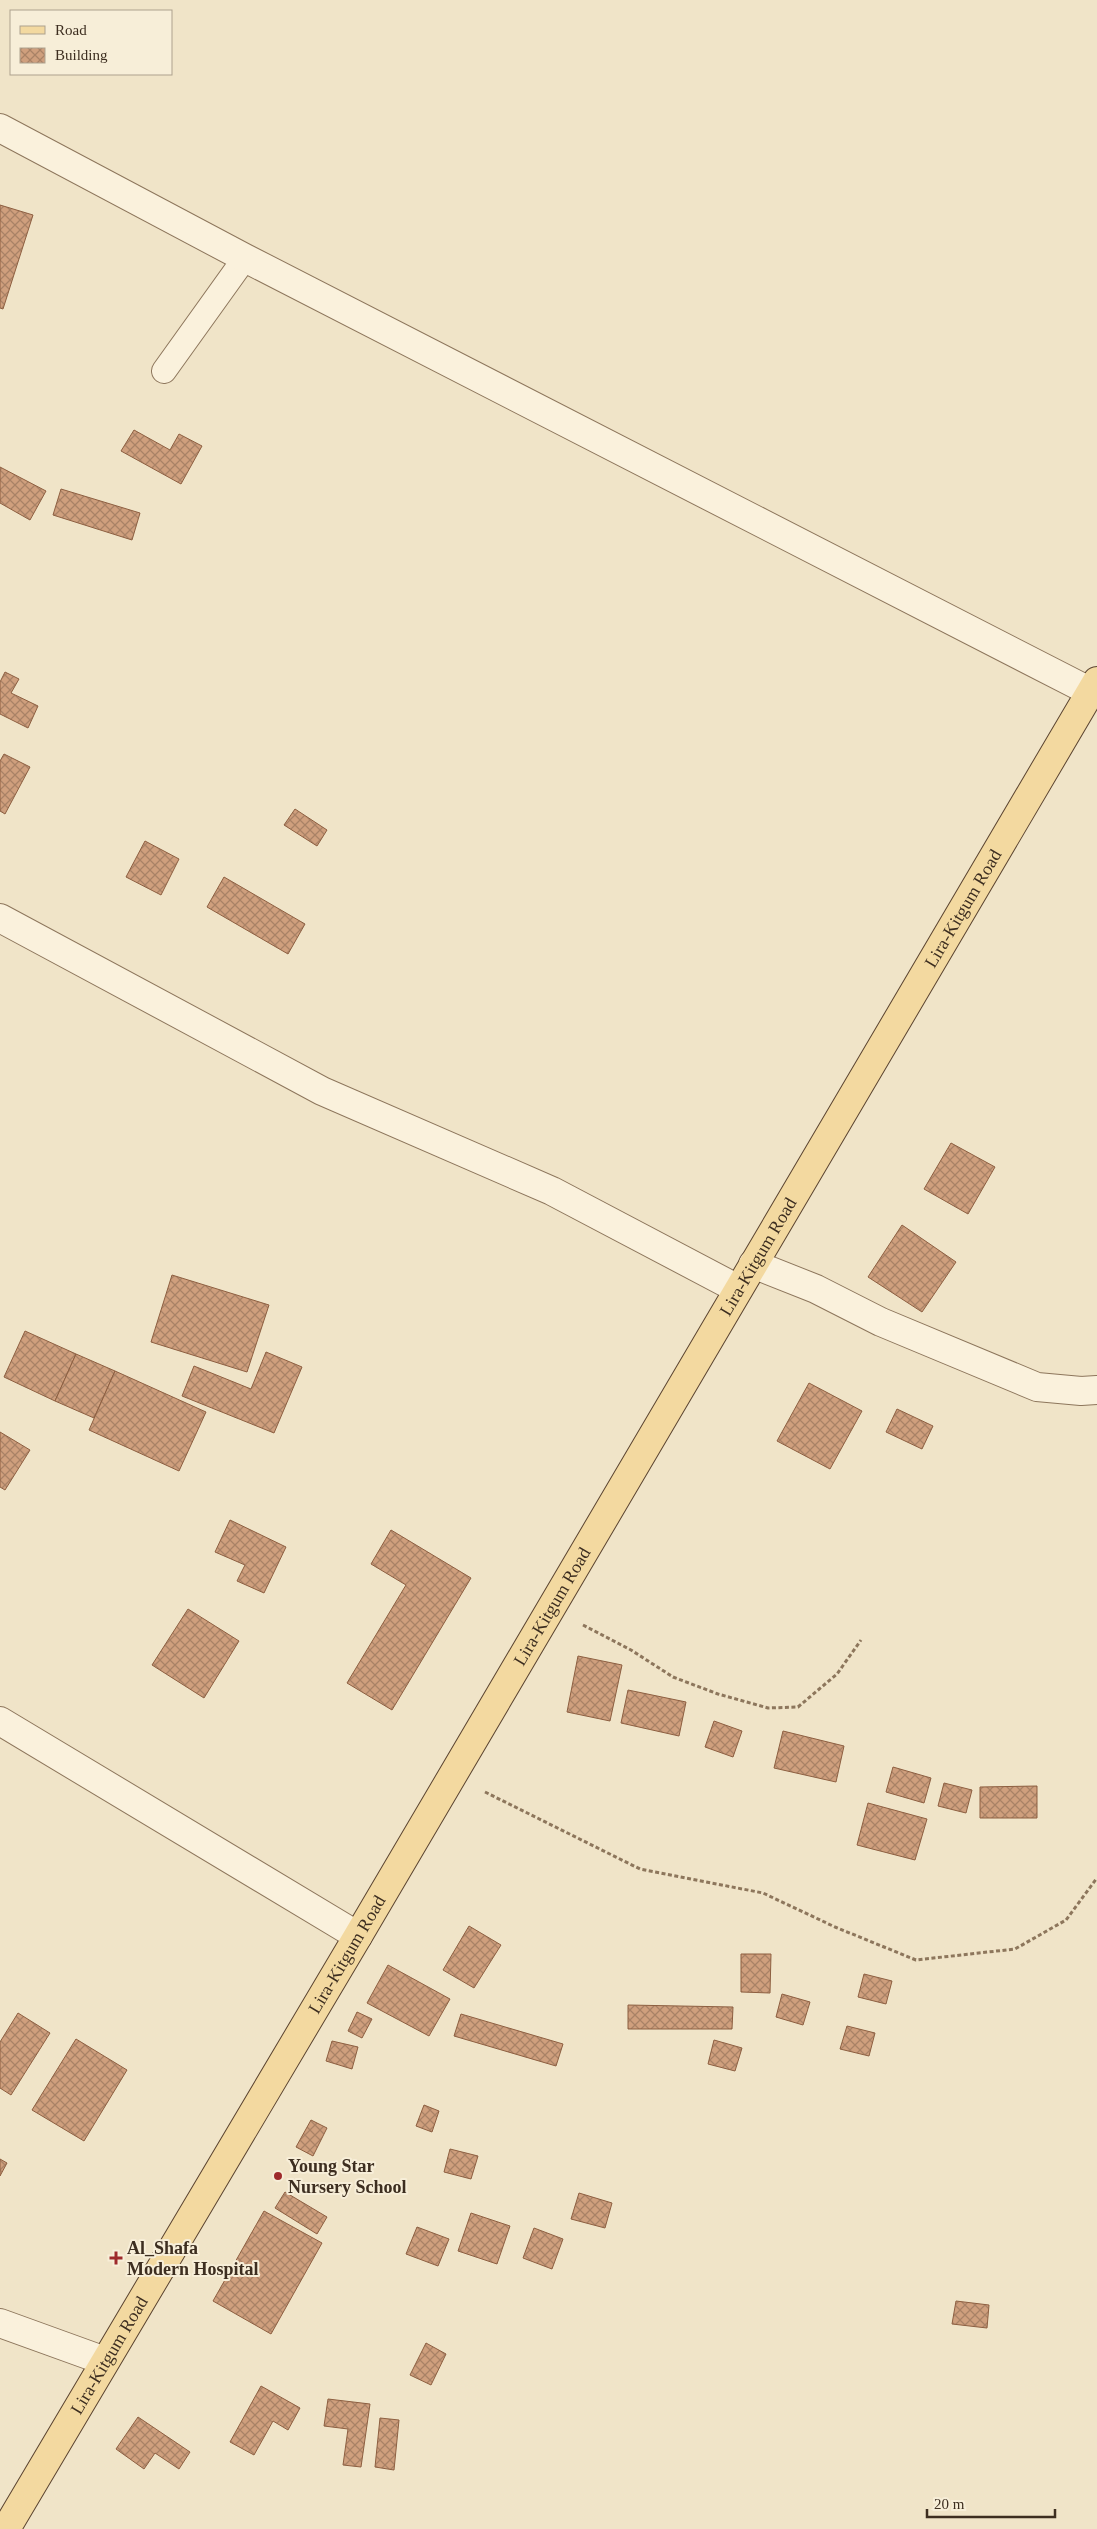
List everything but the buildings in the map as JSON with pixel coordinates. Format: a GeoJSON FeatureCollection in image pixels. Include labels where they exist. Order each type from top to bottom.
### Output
{"type":"FeatureCollection","features":[{"type":"Feature","properties":{"kind":"main road","name":"Lira-Kitgum Road"},"geometry":{"type":"LineString","coordinates":[[6,2529],[358,1936],[1094,686]]}},
{"type":"Feature","properties":{"kind":"street"},"geometry":{"type":"LineString","coordinates":[[0,128],[245,258],[1094,686]]}},
{"type":"Feature","properties":{"kind":"street"},"geometry":{"type":"LineString","coordinates":[[0,918],[322,1091],[552,1190],[738,1289]]}},
{"type":"Feature","properties":{"kind":"street"},"geometry":{"type":"LineString","coordinates":[[753,1264],[816,1289],[881,1322],[1037,1387],[1081,1391],[1097,1390]]}},
{"type":"Feature","properties":{"kind":"street"},"geometry":{"type":"LineString","coordinates":[[0,1721],[358,1936]]}},
{"type":"Feature","properties":{"kind":"street"},"geometry":{"type":"LineString","coordinates":[[0,2323],[105,2361]]}},
{"type":"Feature","properties":{"kind":"lane"},"geometry":{"type":"LineString","coordinates":[[164,371],[245,258]]}},
{"type":"Feature","properties":{"kind":"path"},"geometry":{"type":"LineString","coordinates":[[550,1609],[631,1650],[673,1677],[718,1694],[768,1708],[798,1707],[837,1674],[861,1640]]}},
{"type":"Feature","properties":{"kind":"path"},"geometry":{"type":"LineString","coordinates":[[448,1782],[488,1794],[560,1832],[640,1869],[763,1893],[835,1927],[916,1960],[1015,1950],[1066,1920],[1097,1878]]}},
{"type":"Feature","properties":{"kind":"place","name":"Young Star Nursery School"},"geometry":{"type":"Point","coordinates":[278,2176]}},
{"type":"Feature","properties":{"kind":"place","name":"Al_Shafa Modern Hospital"},"geometry":{"type":"Point","coordinates":[116,2258]}}]}
